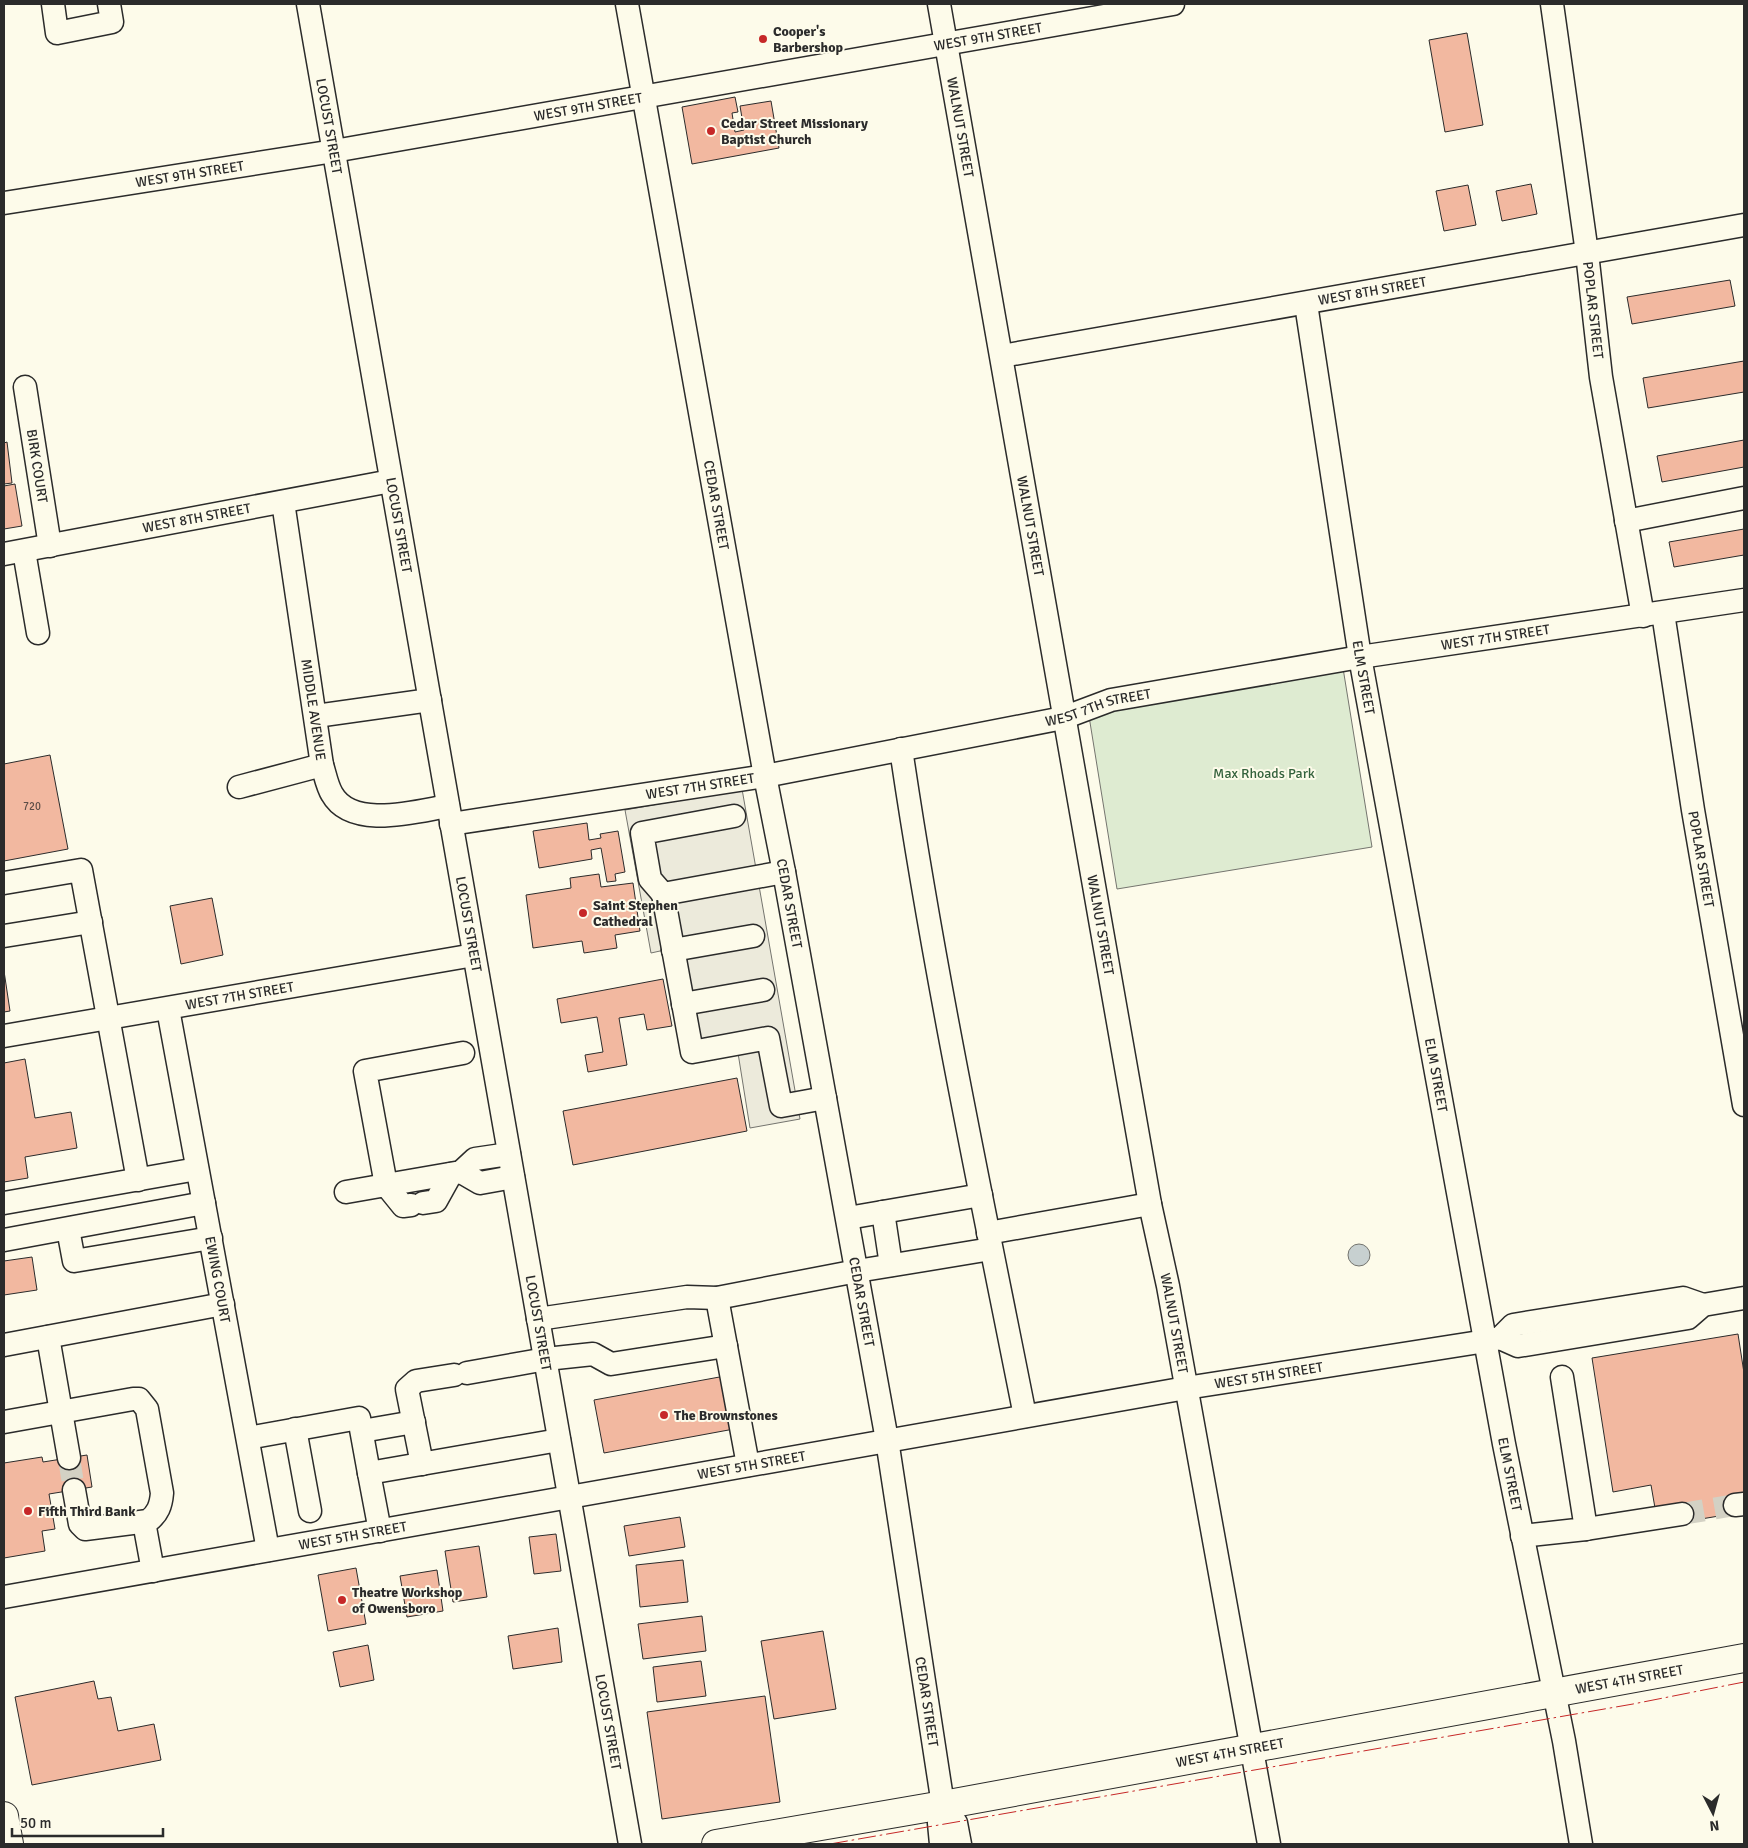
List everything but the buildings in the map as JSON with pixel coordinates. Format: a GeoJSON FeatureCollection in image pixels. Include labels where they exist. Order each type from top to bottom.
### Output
{"type":"FeatureCollection","features":[{"type":"Feature","properties":{"kind":"main road","name":"WEST 4TH STREET"},"geometry":{"type":"LineString","coordinates":[[716,1844],[943,1805],[1744,1658]]}},
{"type":"Feature","properties":{"kind":"main road"},"geometry":{"type":"LineString","coordinates":[[4,1816],[9,1844]]}},
{"type":"Feature","properties":{"kind":"street"},"geometry":{"type":"LineString","coordinates":[[53,4],[57,33],[112,22],[109,4]]}},
{"type":"Feature","properties":{"kind":"street","name":"LOCUST STREET"},"geometry":{"type":"LineString","coordinates":[[308,4],[630,1844]]}},
{"type":"Feature","properties":{"kind":"street","name":"CEDAR STREET"},"geometry":{"type":"LineString","coordinates":[[627,4],[765,776],[848,1218],[887,1440],[943,1805],[939,1822],[941,1844]]}},
{"type":"Feature","properties":{"kind":"street","name":"WALNUT STREET"},"geometry":{"type":"LineString","coordinates":[[939,4],[1002,356],[1063,718],[1150,1204],[1168,1286],[1269,1844]]}},
{"type":"Feature","properties":{"kind":"street","name":"WEST 9TH STREET"},"geometry":{"type":"LineString","coordinates":[[4,203],[334,151],[945,43],[1126,8],[1173,4]]}},
{"type":"Feature","properties":{"kind":"street","name":"POPLAR STREET"},"geometry":{"type":"LineString","coordinates":[[1552,4],[1587,254],[1601,377],[1626,521],[1653,614],[1693,810],[1744,1105]]}},
{"type":"Feature","properties":{"kind":"street","name":"WEST 8TH STREET"},"geometry":{"type":"LineString","coordinates":[[1002,356],[1306,304],[1744,225]]}},
{"type":"Feature","properties":{"kind":"street","name":"ELM STREET"},"geometry":{"type":"LineString","coordinates":[[1306,304],[1360,657],[1493,1340],[1522,1536],[1564,1741],[1581,1844]]}},
{"type":"Feature","properties":{"kind":"street","name":"BIRK COURT"},"geometry":{"type":"LineString","coordinates":[[25,387],[50,546]]}},
{"type":"Feature","properties":{"kind":"street","name":"WEST 8TH STREET"},"geometry":{"type":"LineString","coordinates":[[14,552],[391,481]]}},
{"type":"Feature","properties":{"kind":"street"},"geometry":{"type":"LineString","coordinates":[[1626,521],[1744,498]]}},
{"type":"Feature","properties":{"kind":"street","name":"MIDDLE AVENUE"},"geometry":{"type":"LineString","coordinates":[[283,502],[322,765],[332,794],[345,806],[359,814],[387,816],[450,815]]}},
{"type":"Feature","properties":{"kind":"street"},"geometry":{"type":"LineString","coordinates":[[14,552],[38,633]]}},
{"type":"Feature","properties":{"kind":"street","name":"WEST 7TH STREET"},"geometry":{"type":"LineString","coordinates":[[450,815],[765,776],[1063,718],[1111,700],[1360,657],[1744,600]]}},
{"type":"Feature","properties":{"kind":"street"},"geometry":{"type":"LineString","coordinates":[[316,716],[430,700]]}},
{"type":"Feature","properties":{"kind":"street"},"geometry":{"type":"LineString","coordinates":[[901,750],[917,859],[944,1011],[1025,1416]]}},
{"type":"Feature","properties":{"kind":"street"},"geometry":{"type":"LineString","coordinates":[[238,787],[322,765]]}},
{"type":"Feature","properties":{"kind":"street"},"geometry":{"type":"LineString","coordinates":[[734,816],[642,832],[650,879],[663,894],[692,1052],[768,1038],[781,1106],[825,1098]]}},
{"type":"Feature","properties":{"kind":"street"},"geometry":{"type":"LineString","coordinates":[[4,883],[81,870],[138,1180]]}},
{"type":"Feature","properties":{"kind":"street"},"geometry":{"type":"LineString","coordinates":[[663,894],[784,872]]}},
{"type":"Feature","properties":{"kind":"street"},"geometry":{"type":"LineString","coordinates":[[4,936],[91,922]]}},
{"type":"Feature","properties":{"kind":"street"},"geometry":{"type":"LineString","coordinates":[[673,950],[754,936]]}},
{"type":"Feature","properties":{"kind":"street","name":"WEST 7TH STREET"},"geometry":{"type":"LineString","coordinates":[[4,1036],[474,955]]}},
{"type":"Feature","properties":{"kind":"street"},"geometry":{"type":"LineString","coordinates":[[683,1004],[764,990]]}},
{"type":"Feature","properties":{"kind":"street","name":"EWING COURT"},"geometry":{"type":"LineString","coordinates":[[168,1009],[268,1550]]}},
{"type":"Feature","properties":{"kind":"street"},"geometry":{"type":"LineString","coordinates":[[463,1053],[365,1071],[386,1185],[403,1206],[436,1201],[456,1173],[474,1160],[509,1154]]}},
{"type":"Feature","properties":{"kind":"street"},"geometry":{"type":"LineString","coordinates":[[4,1203],[197,1169]]}},
{"type":"Feature","properties":{"kind":"street"},"geometry":{"type":"LineString","coordinates":[[346,1192],[456,1173],[480,1184],[513,1177]]}},
{"type":"Feature","properties":{"kind":"street"},"geometry":{"type":"LineString","coordinates":[[848,1218],[981,1195]]}},
{"type":"Feature","properties":{"kind":"street"},"geometry":{"type":"LineString","coordinates":[[4,1240],[204,1203]]}},
{"type":"Feature","properties":{"kind":"street"},"geometry":{"type":"LineString","coordinates":[[538,1319],[686,1296],[717,1298],[891,1265],[1150,1204]]}},
{"type":"Feature","properties":{"kind":"street"},"geometry":{"type":"LineString","coordinates":[[883,1212],[891,1265]]}},
{"type":"Feature","properties":{"kind":"street"},"geometry":{"type":"LineString","coordinates":[[68,1228],[74,1262],[211,1238]]}},
{"type":"Feature","properties":{"kind":"street"},"geometry":{"type":"LineString","coordinates":[[717,1298],[748,1465]]}},
{"type":"Feature","properties":{"kind":"street","name":"WEST 5TH STREET"},"geometry":{"type":"LineString","coordinates":[[4,1597],[1186,1388],[1493,1340],[1518,1346],[1527,1345],[1688,1318],[1703,1305],[1744,1298]]}},
{"type":"Feature","properties":{"kind":"street"},"geometry":{"type":"LineString","coordinates":[[4,1345],[223,1304]]}},
{"type":"Feature","properties":{"kind":"street"},"geometry":{"type":"LineString","coordinates":[[48,1337],[69,1458]]}},
{"type":"Feature","properties":{"kind":"street"},"geometry":{"type":"LineString","coordinates":[[422,1464],[407,1388],[416,1381],[546,1359],[593,1354],[611,1364],[726,1346]]}},
{"type":"Feature","properties":{"kind":"street"},"geometry":{"type":"LineString","coordinates":[[1562,1377],[1586,1529]]}},
{"type":"Feature","properties":{"kind":"street"},"geometry":{"type":"LineString","coordinates":[[4,1422],[133,1399],[139,1399],[144,1403],[147,1409],[162,1493],[161,1503],[155,1516],[144,1522],[85,1529],[80,1524],[74,1490]]}},
{"type":"Feature","properties":{"kind":"street"},"geometry":{"type":"LineString","coordinates":[[248,1438],[359,1418],[380,1530]]}},
{"type":"Feature","properties":{"kind":"street"},"geometry":{"type":"LineString","coordinates":[[362,1431],[414,1422]]}},
{"type":"Feature","properties":{"kind":"street"},"geometry":{"type":"LineString","coordinates":[[295,1429],[310,1511]]}},
{"type":"Feature","properties":{"kind":"street"},"geometry":{"type":"LineString","coordinates":[[369,1473],[559,1440]]}},
{"type":"Feature","properties":{"kind":"street"},"geometry":{"type":"LineString","coordinates":[[1522,1536],[1586,1529],[1682,1514]]}},
{"type":"Feature","properties":{"kind":"street"},"geometry":{"type":"LineString","coordinates":[[144,1522],[153,1571]]}},
{"type":"Feature","properties":{"kind":"street","name":"CEDAR STREET"},"geometry":{"type":"LineString","coordinates":[[943,1805],[956,1823],[960,1844]]}},
{"type":"Feature","properties":{"kind":"green space","name":"Max Rhoads Park"},"geometry":{"type":"Polygon","coordinates":[[[1343,668],[1372,847],[1117,889],[1088,710],[1343,668]]]}},
{"type":"Feature","properties":{"kind":"shaded area"},"geometry":{"type":"Polygon","coordinates":[[[742,789],[800,1119],[750,1128],[738,1053],[690,1062],[669,949],[651,953],[625,810],[742,789]]]}},
{"type":"Feature","properties":{"kind":"shaded area"},"geometry":{"type":"Polygon","coordinates":[[[1359,1244],[1367,1247],[1370,1255],[1367,1263],[1359,1266],[1351,1263],[1348,1255],[1351,1247],[1359,1244]]]}},
{"type":"Feature","properties":{"kind":"tunnel"},"geometry":{"type":"LineString","coordinates":[[69,1458],[74,1490]]}},
{"type":"Feature","properties":{"kind":"tunnel"},"geometry":{"type":"LineString","coordinates":[[1682,1514],[1735,1505]]}},
{"type":"Feature","properties":{"kind":"power"},"geometry":{"type":"LineString","coordinates":[[830,1844],[1633,1704],[1744,1682]]}},
{"type":"Feature","properties":{"kind":"place","name":"Cooper's Barbershop"},"geometry":{"type":"Point","coordinates":[763,39]}},
{"type":"Feature","properties":{"kind":"place","name":"Cedar Street Missionary Baptist Church"},"geometry":{"type":"Point","coordinates":[711,131]}},
{"type":"Feature","properties":{"kind":"place","name":"Saint Stephen Cathedral"},"geometry":{"type":"Point","coordinates":[583,913]}},
{"type":"Feature","properties":{"kind":"place","name":"The Brownstones"},"geometry":{"type":"Point","coordinates":[664,1415]}},
{"type":"Feature","properties":{"kind":"place","name":"Fifth Third Bank"},"geometry":{"type":"Point","coordinates":[28,1511]}},
{"type":"Feature","properties":{"kind":"place","name":"Theatre Workshop of Owensboro"},"geometry":{"type":"Point","coordinates":[342,1600]}}]}
